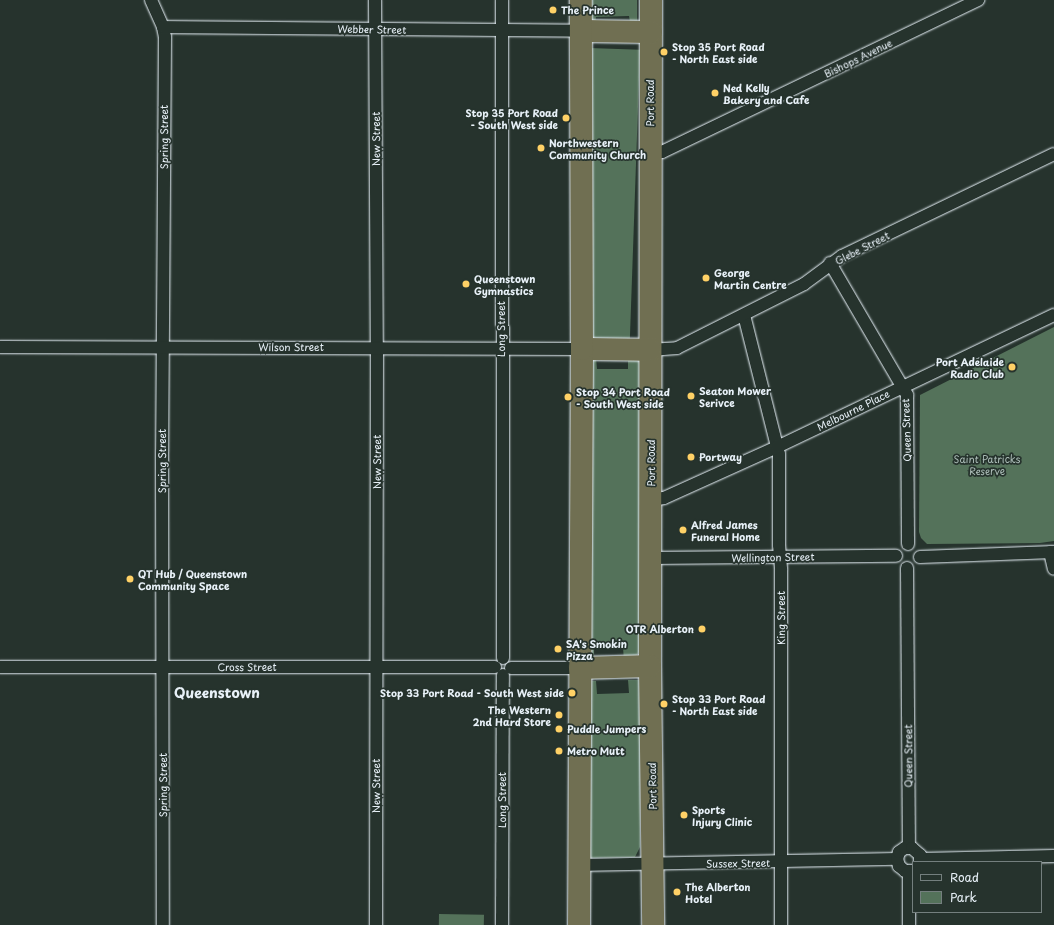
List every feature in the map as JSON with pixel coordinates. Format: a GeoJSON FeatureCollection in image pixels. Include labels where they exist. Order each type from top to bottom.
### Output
{"type":"FeatureCollection","features":[{"type":"Feature","properties":{"kind":"highway"},"geometry":{"type":"LineString","coordinates":[[579,925],[578,865],[582,349],[581,0]]}},
{"type":"Feature","properties":{"kind":"highway","name":"Port Road"},"geometry":{"type":"LineString","coordinates":[[651,0],[650,666],[653,925]]}},
{"type":"Feature","properties":{"kind":"highway"},"geometry":{"type":"LineString","coordinates":[[581,32],[650,32]]}},
{"type":"Feature","properties":{"kind":"highway"},"geometry":{"type":"LineString","coordinates":[[582,349],[650,350]]}},
{"type":"Feature","properties":{"kind":"highway"},"geometry":{"type":"LineString","coordinates":[[580,668],[650,666]]}},
{"type":"Feature","properties":{"kind":"street","name":"Spring Street"},"geometry":{"type":"LineString","coordinates":[[151,0],[163,27],[165,37],[162,346],[163,925]]}},
{"type":"Feature","properties":{"kind":"street","name":"New Street"},"geometry":{"type":"LineString","coordinates":[[375,0],[377,347],[376,925]]}},
{"type":"Feature","properties":{"kind":"street","name":"Long Street"},"geometry":{"type":"LineString","coordinates":[[502,0],[502,925]]}},
{"type":"Feature","properties":{"kind":"street","name":"Bishops Avenue"},"geometry":{"type":"LineString","coordinates":[[650,152],[662,152],[978,0]]}},
{"type":"Feature","properties":{"kind":"street","name":"Webber Street"},"geometry":{"type":"LineString","coordinates":[[163,27],[581,32]]}},
{"type":"Feature","properties":{"kind":"street","name":"Glebe Street"},"geometry":{"type":"LineString","coordinates":[[650,350],[677,348],[804,284],[842,256],[1054,154]]}},
{"type":"Feature","properties":{"kind":"street","name":"Queen Street"},"geometry":{"type":"LineString","coordinates":[[830,264],[907,395],[908,544]]}},
{"type":"Feature","properties":{"kind":"street","name":"King Street"},"geometry":{"type":"LineString","coordinates":[[744,315],[779,454],[782,862],[781,925]]}},
{"type":"Feature","properties":{"kind":"street","name":"Melbourne Place"},"geometry":{"type":"LineString","coordinates":[[651,500],[664,498],[777,447],[1054,315]]}},
{"type":"Feature","properties":{"kind":"street","name":"Wilson Street"},"geometry":{"type":"LineString","coordinates":[[0,346],[582,349]]}},
{"type":"Feature","properties":{"kind":"street"},"geometry":{"type":"LineString","coordinates":[[908,544],[915,546],[920,557],[914,566],[907,568],[898,563],[896,556],[898,549],[908,544]]}},
{"type":"Feature","properties":{"kind":"street"},"geometry":{"type":"LineString","coordinates":[[920,557],[1052,552],[1054,569]]}},
{"type":"Feature","properties":{"kind":"street","name":"Wellington Street"},"geometry":{"type":"LineString","coordinates":[[650,558],[896,556]]}},
{"type":"Feature","properties":{"kind":"street","name":"Queen Street"},"geometry":{"type":"LineString","coordinates":[[907,568],[909,848]]}},
{"type":"Feature","properties":{"kind":"street","name":"Cross Street"},"geometry":{"type":"LineString","coordinates":[[0,668],[580,668]]}},
{"type":"Feature","properties":{"kind":"street"},"geometry":{"type":"LineString","coordinates":[[909,925],[911,871],[899,866],[897,859],[902,850],[909,848],[916,850],[921,860],[1054,856]]}},
{"type":"Feature","properties":{"kind":"street","name":"Sussex Street"},"geometry":{"type":"LineString","coordinates":[[578,865],[897,859]]}},
{"type":"Feature","properties":{"kind":"green space"},"geometry":{"type":"Polygon","coordinates":[[[591,0],[637,0],[637,21],[630,22],[629,16],[596,17],[595,25],[591,23],[591,0]]]}},
{"type":"Feature","properties":{"kind":"green space"},"geometry":{"type":"Polygon","coordinates":[[[589,48],[640,50],[630,345],[579,343],[589,48]]]}},
{"type":"Feature","properties":{"kind":"green space","name":"Saint Patricks Reserve"},"geometry":{"type":"Polygon","coordinates":[[[1054,327],[1054,541],[1040,543],[927,544],[921,538],[919,532],[920,395],[1054,327]]]}},
{"type":"Feature","properties":{"kind":"green space"},"geometry":{"type":"Polygon","coordinates":[[[596,358],[597,369],[628,369],[628,358],[639,361],[641,650],[633,659],[624,662],[623,647],[594,649],[594,663],[587,661],[588,361],[596,358]]]}},
{"type":"Feature","properties":{"kind":"green space"},"geometry":{"type":"Polygon","coordinates":[[[628,680],[640,680],[640,847],[635,857],[588,858],[587,681],[596,681],[597,694],[629,693],[628,680]]]}},
{"type":"Feature","properties":{"kind":"green space"},"geometry":{"type":"Polygon","coordinates":[[[439,914],[484,915],[484,925],[439,925],[439,914]]]}},
{"type":"Feature","properties":{"kind":"place","name":"The Prince"},"geometry":{"type":"Point","coordinates":[553,10]}},
{"type":"Feature","properties":{"kind":"place","name":"Stop 35 Port Road - North East side"},"geometry":{"type":"Point","coordinates":[664,52]}},
{"type":"Feature","properties":{"kind":"place","name":"Ned Kelly Bakery and Cafe"},"geometry":{"type":"Point","coordinates":[715,93]}},
{"type":"Feature","properties":{"kind":"place","name":"Stop 35 Port Road - South West side"},"geometry":{"type":"Point","coordinates":[566,118]}},
{"type":"Feature","properties":{"kind":"place","name":"Northwestern Community Church"},"geometry":{"type":"Point","coordinates":[541,148]}},
{"type":"Feature","properties":{"kind":"place","name":"George Martin Centre"},"geometry":{"type":"Point","coordinates":[706,278]}},
{"type":"Feature","properties":{"kind":"place","name":"Queenstown Gymnastics"},"geometry":{"type":"Point","coordinates":[466,284]}},
{"type":"Feature","properties":{"kind":"place","name":"Port Adelaide Radio Club"},"geometry":{"type":"Point","coordinates":[1012,367]}},
{"type":"Feature","properties":{"kind":"place","name":"Seaton Mower Serivce"},"geometry":{"type":"Point","coordinates":[691,396]}},
{"type":"Feature","properties":{"kind":"place","name":"Stop 34 Port Road - South West side"},"geometry":{"type":"Point","coordinates":[568,397]}},
{"type":"Feature","properties":{"kind":"place","name":"Portway"},"geometry":{"type":"Point","coordinates":[691,457]}},
{"type":"Feature","properties":{"kind":"place","name":"Alfred James Funeral Home"},"geometry":{"type":"Point","coordinates":[683,530]}},
{"type":"Feature","properties":{"kind":"place","name":"QT Hub / Queenstown Community Space"},"geometry":{"type":"Point","coordinates":[130,579]}},
{"type":"Feature","properties":{"kind":"place","name":"OTR Alberton"},"geometry":{"type":"Point","coordinates":[702,629]}},
{"type":"Feature","properties":{"kind":"place","name":"SA's Smokin Pizza"},"geometry":{"type":"Point","coordinates":[558,649]}},
{"type":"Feature","properties":{"kind":"place","name":"Stop 33 Port Road - South West side"},"geometry":{"type":"Point","coordinates":[572,693]}},
{"type":"Feature","properties":{"kind":"place","name":"Stop 33 Port Road - North East side"},"geometry":{"type":"Point","coordinates":[664,704]}},
{"type":"Feature","properties":{"kind":"place","name":"The Western 2nd Hard Store"},"geometry":{"type":"Point","coordinates":[559,715]}},
{"type":"Feature","properties":{"kind":"place","name":"Puddle Jumpers"},"geometry":{"type":"Point","coordinates":[559,729]}},
{"type":"Feature","properties":{"kind":"place","name":"Metro Mutt"},"geometry":{"type":"Point","coordinates":[559,751]}},
{"type":"Feature","properties":{"kind":"place","name":"Sports Injury Clinic"},"geometry":{"type":"Point","coordinates":[684,815]}},
{"type":"Feature","properties":{"kind":"place","name":"The Alberton Hotel"},"geometry":{"type":"Point","coordinates":[677,892]}},
{"type":"Feature","properties":{"kind":"district","name":"Queenstown"},"geometry":{"type":"Point","coordinates":[217,693]}}]}
